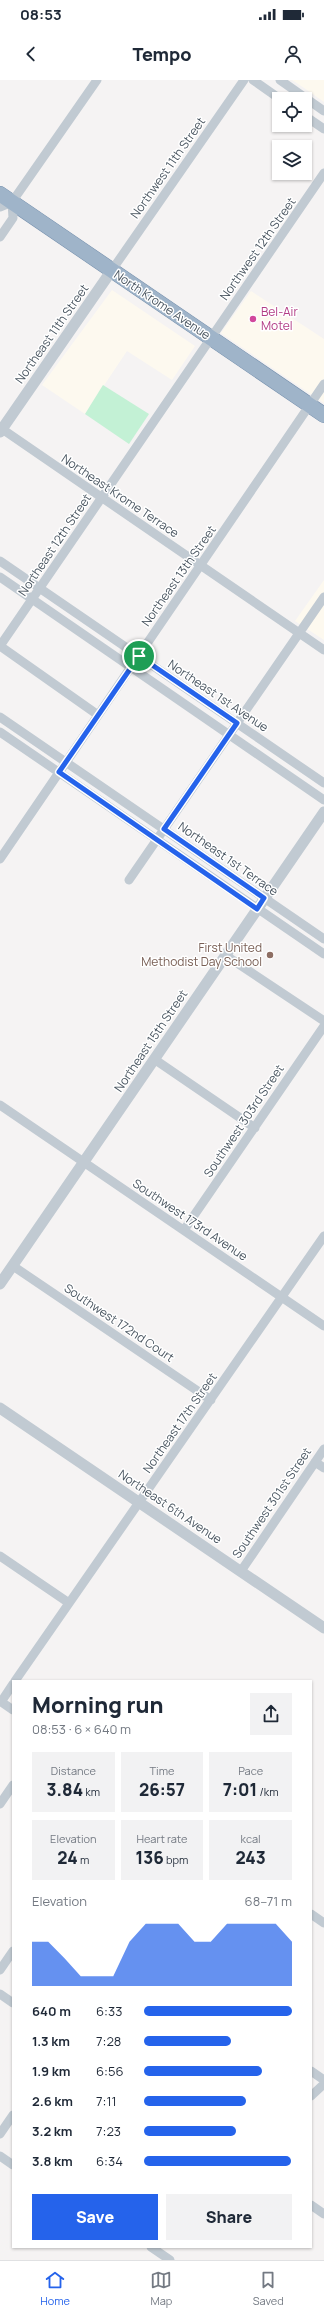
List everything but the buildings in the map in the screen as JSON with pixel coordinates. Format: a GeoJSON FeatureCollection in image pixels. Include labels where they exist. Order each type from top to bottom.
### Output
{"type":"FeatureCollection","features":[{"type":"Feature","properties":{"kind":"highway","name":"North Krome Avenue"},"geometry":{"type":"LineString","coordinates":[[4,201],[112,270],[324,415]]}},
{"type":"Feature","properties":{"kind":"street"},"geometry":{"type":"LineString","coordinates":[[0,237],[13,218],[4,201],[97,80]]}},
{"type":"Feature","properties":{"kind":"street","name":"Northwest 11th Street"},"geometry":{"type":"LineString","coordinates":[[112,270],[244,80]]}},
{"type":"Feature","properties":{"kind":"street"},"geometry":{"type":"LineString","coordinates":[[253,80],[272,93]]}},
{"type":"Feature","properties":{"kind":"street"},"geometry":{"type":"LineString","coordinates":[[280,80],[324,111]]}},
{"type":"Feature","properties":{"kind":"street"},"geometry":{"type":"LineString","coordinates":[[312,121],[324,129]]}},
{"type":"Feature","properties":{"kind":"street","name":"Northwest 12th Street"},"geometry":{"type":"LineString","coordinates":[[211,338],[324,173]]}},
{"type":"Feature","properties":{"kind":"street","name":"Northeast 11th Street"},"geometry":{"type":"LineString","coordinates":[[1,430],[112,270]]}},
{"type":"Feature","properties":{"kind":"street","name":"Northeast 12th Street"},"geometry":{"type":"LineString","coordinates":[[0,646],[211,338]]}},
{"type":"Feature","properties":{"kind":"street","name":"Northeast 13th Street"},"geometry":{"type":"LineString","coordinates":[[0,859],[324,384]]}},
{"type":"Feature","properties":{"kind":"street","name":"Northeast Krome Terrace"},"geometry":{"type":"LineString","coordinates":[[1,430],[102,497],[324,650]]}},
{"type":"Feature","properties":{"kind":"street","name":"Northeast 1st Avenue"},"geometry":{"type":"LineString","coordinates":[[0,561],[324,783]]}},
{"type":"Feature","properties":{"kind":"street","name":"Northeast 1st Avenue"},"geometry":{"type":"LineString","coordinates":[[0,577],[132,666],[324,800]]}},
{"type":"Feature","properties":{"kind":"street"},"geometry":{"type":"LineString","coordinates":[[129,880],[324,597]]}},
{"type":"Feature","properties":{"kind":"street"},"geometry":{"type":"LineString","coordinates":[[0,646],[98,715]]}},
{"type":"Feature","properties":{"kind":"street","name":"Northeast 1st Terrace"},"geometry":{"type":"LineString","coordinates":[[0,717],[324,939]]}},
{"type":"Feature","properties":{"kind":"street","name":"Northeast 1st Terrace"},"geometry":{"type":"LineString","coordinates":[[0,732],[324,954]]}},
{"type":"Feature","properties":{"kind":"street","name":"Northeast 15th Street"},"geometry":{"type":"LineString","coordinates":[[0,1284],[324,812]]}},
{"type":"Feature","properties":{"kind":"street"},"geometry":{"type":"LineString","coordinates":[[225,955],[324,1021]]}},
{"type":"Feature","properties":{"kind":"street","name":"Southwest 303rd Street"},"geometry":{"type":"LineString","coordinates":[[184,1230],[324,1026]]}},
{"type":"Feature","properties":{"kind":"street"},"geometry":{"type":"LineString","coordinates":[[154,1059],[255,1128]]}},
{"type":"Feature","properties":{"kind":"street","name":"Southwest 173rd Avenue"},"geometry":{"type":"LineString","coordinates":[[0,1106],[324,1326]]}},
{"type":"Feature","properties":{"kind":"street","name":"Northeast 17th Street"},"geometry":{"type":"LineString","coordinates":[[16,1680],[324,1236]]}},
{"type":"Feature","properties":{"kind":"street","name":"Southwest 172nd Court"},"geometry":{"type":"LineString","coordinates":[[13,1266],[211,1400]]}},
{"type":"Feature","properties":{"kind":"street","name":"Northeast 6th Avenue"},"geometry":{"type":"LineString","coordinates":[[0,1408],[140,1501],[324,1628]]}},
{"type":"Feature","properties":{"kind":"street","name":"Southwest 301st Street"},"geometry":{"type":"LineString","coordinates":[[241,1571],[324,1449]]}},
{"type":"Feature","properties":{"kind":"street"},"geometry":{"type":"LineString","coordinates":[[315,1462],[324,1468]]}},
{"type":"Feature","properties":{"kind":"street"},"geometry":{"type":"LineString","coordinates":[[0,1556],[69,1602]]}},
{"type":"Feature","properties":{"kind":"street"},"geometry":{"type":"LineString","coordinates":[[12,1685],[1,1701],[12,1709]]}},
{"type":"Feature","properties":{"kind":"street"},"geometry":{"type":"LineString","coordinates":[[0,1804],[12,1786]]}},
{"type":"Feature","properties":{"kind":"street"},"geometry":{"type":"LineString","coordinates":[[312,1915],[324,1923]]}},
{"type":"Feature","properties":{"kind":"street"},"geometry":{"type":"LineString","coordinates":[[0,1970],[12,1952]]}},
{"type":"Feature","properties":{"kind":"street"},"geometry":{"type":"LineString","coordinates":[[0,1994],[12,2002]]}},
{"type":"Feature","properties":{"kind":"street"},"geometry":{"type":"LineString","coordinates":[[312,2072],[324,2080]]}},
{"type":"Feature","properties":{"kind":"street"},"geometry":{"type":"LineString","coordinates":[[312,2095],[324,2084]]}},
{"type":"Feature","properties":{"kind":"street"},"geometry":{"type":"LineString","coordinates":[[1,2130],[12,2116]]}},
{"type":"Feature","properties":{"kind":"street"},"geometry":{"type":"LineString","coordinates":[[0,2156],[12,2164]]}},
{"type":"Feature","properties":{"kind":"street"},"geometry":{"type":"LineString","coordinates":[[312,2206],[324,2214]]}},
{"type":"Feature","properties":{"kind":"street"},"geometry":{"type":"LineString","coordinates":[[152,2248],[170,2260]]}},
{"type":"Feature","properties":{"kind":"shaded area"},"geometry":{"type":"Polygon","coordinates":[[[292,80],[324,80],[324,102],[312,92],[292,80]]]}},
{"type":"Feature","properties":{"kind":"shaded area"},"geometry":{"type":"Polygon","coordinates":[[[112,290],[195,346],[172,380],[127,351],[85,414],[42,385],[112,290]]]}},
{"type":"Feature","properties":{"kind":"shaded area"},"geometry":{"type":"Polygon","coordinates":[[[251,291],[324,339],[324,403],[221,333],[251,291]]]}},
{"type":"Feature","properties":{"kind":"shaded area"},"geometry":{"type":"Polygon","coordinates":[[[324,580],[324,640],[295,621],[324,580]]]}},
{"type":"Feature","properties":{"kind":"green space"},"geometry":{"type":"Polygon","coordinates":[[[103,385],[149,414],[129,444],[85,414],[103,385]]]}},
{"type":"Feature","properties":{"kind":"place","name":"Bel-Air Motel"},"geometry":{"type":"Point","coordinates":[253,319]}},
{"type":"Feature","properties":{"kind":"place","name":"First United Methodist Day School"},"geometry":{"type":"Point","coordinates":[270,955]}},
{"type":"Feature","properties":{"kind":"route"},"geometry":{"type":"LineString","coordinates":[[139,656],[237,723],[164,829],[264,898],[257,909],[59,772],[139,656]]}}]}
